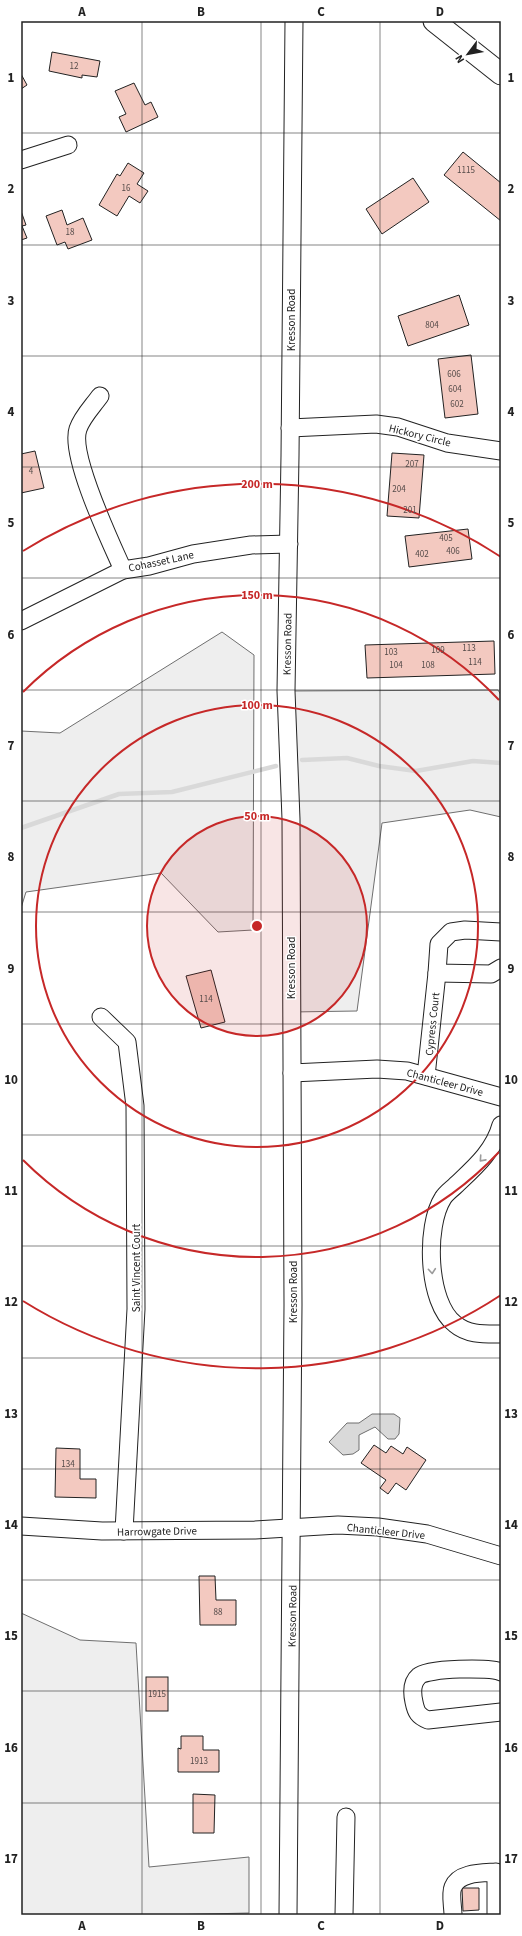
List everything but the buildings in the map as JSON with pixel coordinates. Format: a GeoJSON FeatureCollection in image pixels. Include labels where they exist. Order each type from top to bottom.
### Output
{"type":"FeatureCollection","features":[{"type":"Feature","properties":{"kind":"main road"},"geometry":{"type":"LineString","coordinates":[[434,21],[501,74]]}},
{"type":"Feature","properties":{"kind":"street","name":"Kresson Road"},"geometry":{"type":"LineString","coordinates":[[288,1915],[293,1528],[291,818],[286,691],[289,544],[294,21]]}},
{"type":"Feature","properties":{"kind":"street"},"geometry":{"type":"LineString","coordinates":[[21,160],[68,145]]}},
{"type":"Feature","properties":{"kind":"street"},"geometry":{"type":"LineString","coordinates":[[100,396],[84,417],[78,430],[76,443],[97,512],[123,570]]}},
{"type":"Feature","properties":{"kind":"street","name":"Hickory Circle"},"geometry":{"type":"LineString","coordinates":[[290,428],[376,424],[398,427],[447,443],[501,451]]}},
{"type":"Feature","properties":{"kind":"street","name":"Cohasset Lane"},"geometry":{"type":"LineString","coordinates":[[21,621],[123,570],[149,566],[193,554],[251,545],[289,544]]}},
{"type":"Feature","properties":{"kind":"street","name":"Cypress Court"},"geometry":{"type":"LineString","coordinates":[[426,1076],[437,973],[438,944],[452,932],[465,930],[501,932]]}},
{"type":"Feature","properties":{"kind":"street"},"geometry":{"type":"LineString","coordinates":[[437,973],[491,974],[501,968]]}},
{"type":"Feature","properties":{"kind":"street","name":"Saint Vincent Court"},"geometry":{"type":"LineString","coordinates":[[101,1017],[127,1042],[135,1106],[136,1309],[124,1531]]}},
{"type":"Feature","properties":{"kind":"street","name":"Chanticleer Drive"},"geometry":{"type":"LineString","coordinates":[[292,1073],[377,1069],[407,1071],[501,1097]]}},
{"type":"Feature","properties":{"kind":"street"},"geometry":{"type":"LineString","coordinates":[[501,1125],[494,1143],[484,1157],[443,1198],[434,1223],[431,1255],[434,1287],[443,1308],[453,1324],[464,1330],[481,1334],[501,1334]]}},
{"type":"Feature","properties":{"kind":"street","name":"Harrowgate Drive"},"geometry":{"type":"LineString","coordinates":[[21,1526],[102,1531],[255,1530],[293,1528]]}},
{"type":"Feature","properties":{"kind":"street","name":"Chanticleer Drive"},"geometry":{"type":"LineString","coordinates":[[293,1528],[338,1526],[378,1527],[427,1534],[501,1556]]}},
{"type":"Feature","properties":{"kind":"street"},"geometry":{"type":"LineString","coordinates":[[501,1672],[470,1669],[426,1671],[419,1676],[414,1683],[413,1698],[416,1712],[420,1717],[428,1720],[501,1712]]}},
{"type":"Feature","properties":{"kind":"street"},"geometry":{"type":"LineString","coordinates":[[344,1915],[346,1816]]}},
{"type":"Feature","properties":{"kind":"street"},"geometry":{"type":"LineString","coordinates":[[453,1915],[452,1887],[458,1880],[471,1875],[496,1872],[496,1915]]}},
{"type":"Feature","properties":{"kind":"shaded area"},"geometry":{"type":"Polygon","coordinates":[[[222,632],[254,655],[253,930],[218,932],[161,873],[26,892],[21,908],[21,731],[60,733],[222,632]]]}},
{"type":"Feature","properties":{"kind":"shaded area"},"geometry":{"type":"Polygon","coordinates":[[[498,690],[501,695],[501,817],[470,810],[382,823],[357,1011],[291,1012],[286,691],[498,690]]]}},
{"type":"Feature","properties":{"kind":"shaded area"},"geometry":{"type":"Polygon","coordinates":[[[372,1414],[394,1414],[400,1418],[399,1434],[395,1439],[388,1439],[375,1427],[359,1435],[359,1450],[353,1454],[343,1455],[329,1442],[347,1423],[359,1423],[372,1414]]]}},
{"type":"Feature","properties":{"kind":"shaded area"},"geometry":{"type":"Polygon","coordinates":[[[21,1613],[80,1640],[136,1643],[149,1867],[249,1857],[249,1913],[163,1915],[21,1915],[21,1613]]]}},
{"type":"Feature","properties":{"kind":"waterway"},"geometry":{"type":"LineString","coordinates":[[302,760],[347,758],[379,766],[416,771],[473,761],[501,763]]}},
{"type":"Feature","properties":{"kind":"waterway"},"geometry":{"type":"LineString","coordinates":[[21,828],[119,794],[172,792],[276,766]]}}]}
